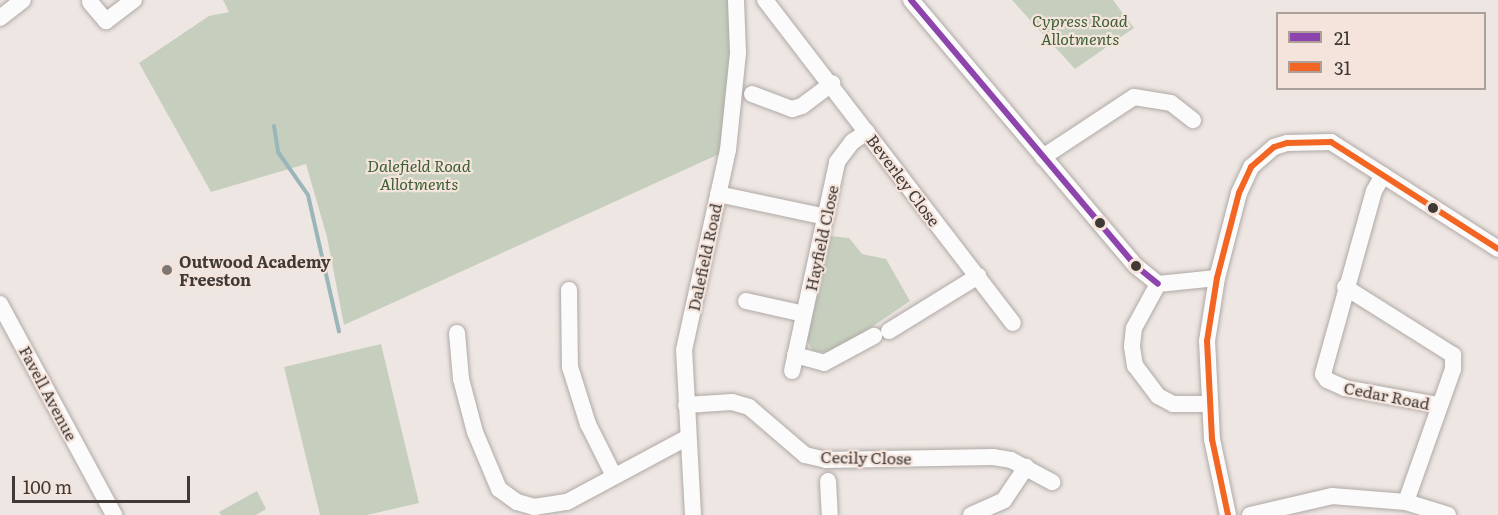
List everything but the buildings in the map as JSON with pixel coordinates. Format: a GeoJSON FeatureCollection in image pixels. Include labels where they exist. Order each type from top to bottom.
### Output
{"type":"FeatureCollection","features":[{"type":"Feature","properties":{"kind":"street"},"geometry":{"type":"LineString","coordinates":[[0,18],[23,0]]}},
{"type":"Feature","properties":{"kind":"street"},"geometry":{"type":"LineString","coordinates":[[90,2],[106,21],[134,0]]}},
{"type":"Feature","properties":{"kind":"street","name":"Dalefield Road"},"geometry":{"type":"LineString","coordinates":[[693,515],[684,350],[718,194],[737,76],[736,0]]}},
{"type":"Feature","properties":{"kind":"street","name":"Beverley Close"},"geometry":{"type":"LineString","coordinates":[[765,0],[832,83],[1013,322]]}},
{"type":"Feature","properties":{"kind":"street"},"geometry":{"type":"LineString","coordinates":[[910,0],[1136,267],[1158,284],[1217,278]]}},
{"type":"Feature","properties":{"kind":"street"},"geometry":{"type":"LineString","coordinates":[[752,94],[792,109],[802,106],[832,83]]}},
{"type":"Feature","properties":{"kind":"street"},"geometry":{"type":"LineString","coordinates":[[1043,157],[1134,97],[1171,103],[1193,120]]}},
{"type":"Feature","properties":{"kind":"street","name":"Hayfield Close"},"geometry":{"type":"LineString","coordinates":[[867,132],[852,142],[837,162],[793,363],[824,363],[882,333],[978,276]]}},
{"type":"Feature","properties":{"kind":"street"},"geometry":{"type":"LineString","coordinates":[[1228,515],[1208,404],[1207,341],[1217,278],[1245,178],[1251,167],[1274,147],[1299,140],[1331,142],[1498,249]]}},
{"type":"Feature","properties":{"kind":"street","name":"Cedar Road"},"geometry":{"type":"LineString","coordinates":[[1383,175],[1374,191],[1323,365],[1327,380],[1345,388],[1438,405]]}},
{"type":"Feature","properties":{"kind":"street"},"geometry":{"type":"LineString","coordinates":[[718,194],[826,217]]}},
{"type":"Feature","properties":{"kind":"street"},"geometry":{"type":"LineString","coordinates":[[1158,284],[1134,328],[1136,366],[1158,396],[1173,404],[1208,404]]}},
{"type":"Feature","properties":{"kind":"street","name":"Cedar Road"},"geometry":{"type":"LineString","coordinates":[[1345,287],[1453,355],[1453,369],[1438,405],[1406,502]]}},
{"type":"Feature","properties":{"kind":"street"},"geometry":{"type":"LineString","coordinates":[[568,290],[566,338],[570,367],[588,424],[614,476]]}},
{"type":"Feature","properties":{"kind":"street","name":"Favell Avenue"},"geometry":{"type":"LineString","coordinates":[[0,303],[114,515]]}},
{"type":"Feature","properties":{"kind":"street"},"geometry":{"type":"LineString","coordinates":[[754,307],[804,314]]}},
{"type":"Feature","properties":{"kind":"street"},"geometry":{"type":"LineString","coordinates":[[457,333],[467,406],[499,489],[517,502],[550,507],[688,437]]}},
{"type":"Feature","properties":{"kind":"street","name":"Cecily Close"},"geometry":{"type":"LineString","coordinates":[[686,405],[732,402],[749,407],[805,455],[826,460],[974,456],[1011,460],[1052,482]]}},
{"type":"Feature","properties":{"kind":"street"},"geometry":{"type":"LineString","coordinates":[[971,515],[1004,500],[1026,467]]}},
{"type":"Feature","properties":{"kind":"street"},"geometry":{"type":"LineString","coordinates":[[828,481],[830,515]]}},
{"type":"Feature","properties":{"kind":"street"},"geometry":{"type":"LineString","coordinates":[[1250,515],[1332,496],[1406,502],[1448,515]]}},
{"type":"Feature","properties":{"kind":"green space","name":"Dalefield Road Allotments"},"geometry":{"type":"Polygon","coordinates":[[[223,0],[736,0],[728,150],[344,325],[327,237],[306,164],[211,192],[139,63],[209,16],[229,12],[223,0]]]}},
{"type":"Feature","properties":{"kind":"green space","name":"Cypress Road Allotments"},"geometry":{"type":"Polygon","coordinates":[[[1012,0],[1113,0],[1134,28],[1075,69],[1012,0]]]}},
{"type":"Feature","properties":{"kind":"green space"},"geometry":{"type":"Polygon","coordinates":[[[830,236],[849,238],[862,254],[886,259],[910,301],[835,352],[820,352],[812,350],[807,340],[830,236]]]}},
{"type":"Feature","properties":{"kind":"green space"},"geometry":{"type":"Polygon","coordinates":[[[381,344],[419,503],[367,515],[320,515],[284,367],[381,344]]]}},
{"type":"Feature","properties":{"kind":"green space"},"geometry":{"type":"Polygon","coordinates":[[[257,491],[266,509],[256,515],[221,515],[219,512],[257,491]]]}},
{"type":"Feature","properties":{"kind":"waterway"},"geometry":{"type":"LineString","coordinates":[[274,126],[278,152],[308,195],[339,332]]}},
{"type":"Feature","properties":{"kind":"transit line","name":"21"},"geometry":{"type":"LineString","coordinates":[[911,0],[1136,266],[1158,284]]}},
{"type":"Feature","properties":{"kind":"transit line","name":"31"},"geometry":{"type":"LineString","coordinates":[[1228,515],[1212,439],[1207,341],[1217,278],[1239,193],[1251,167],[1274,147],[1287,143],[1331,142],[1498,249]]}},
{"type":"Feature","properties":{"kind":"place","name":"Outwood Academy Freeston"},"geometry":{"type":"Point","coordinates":[167,270]}}]}
